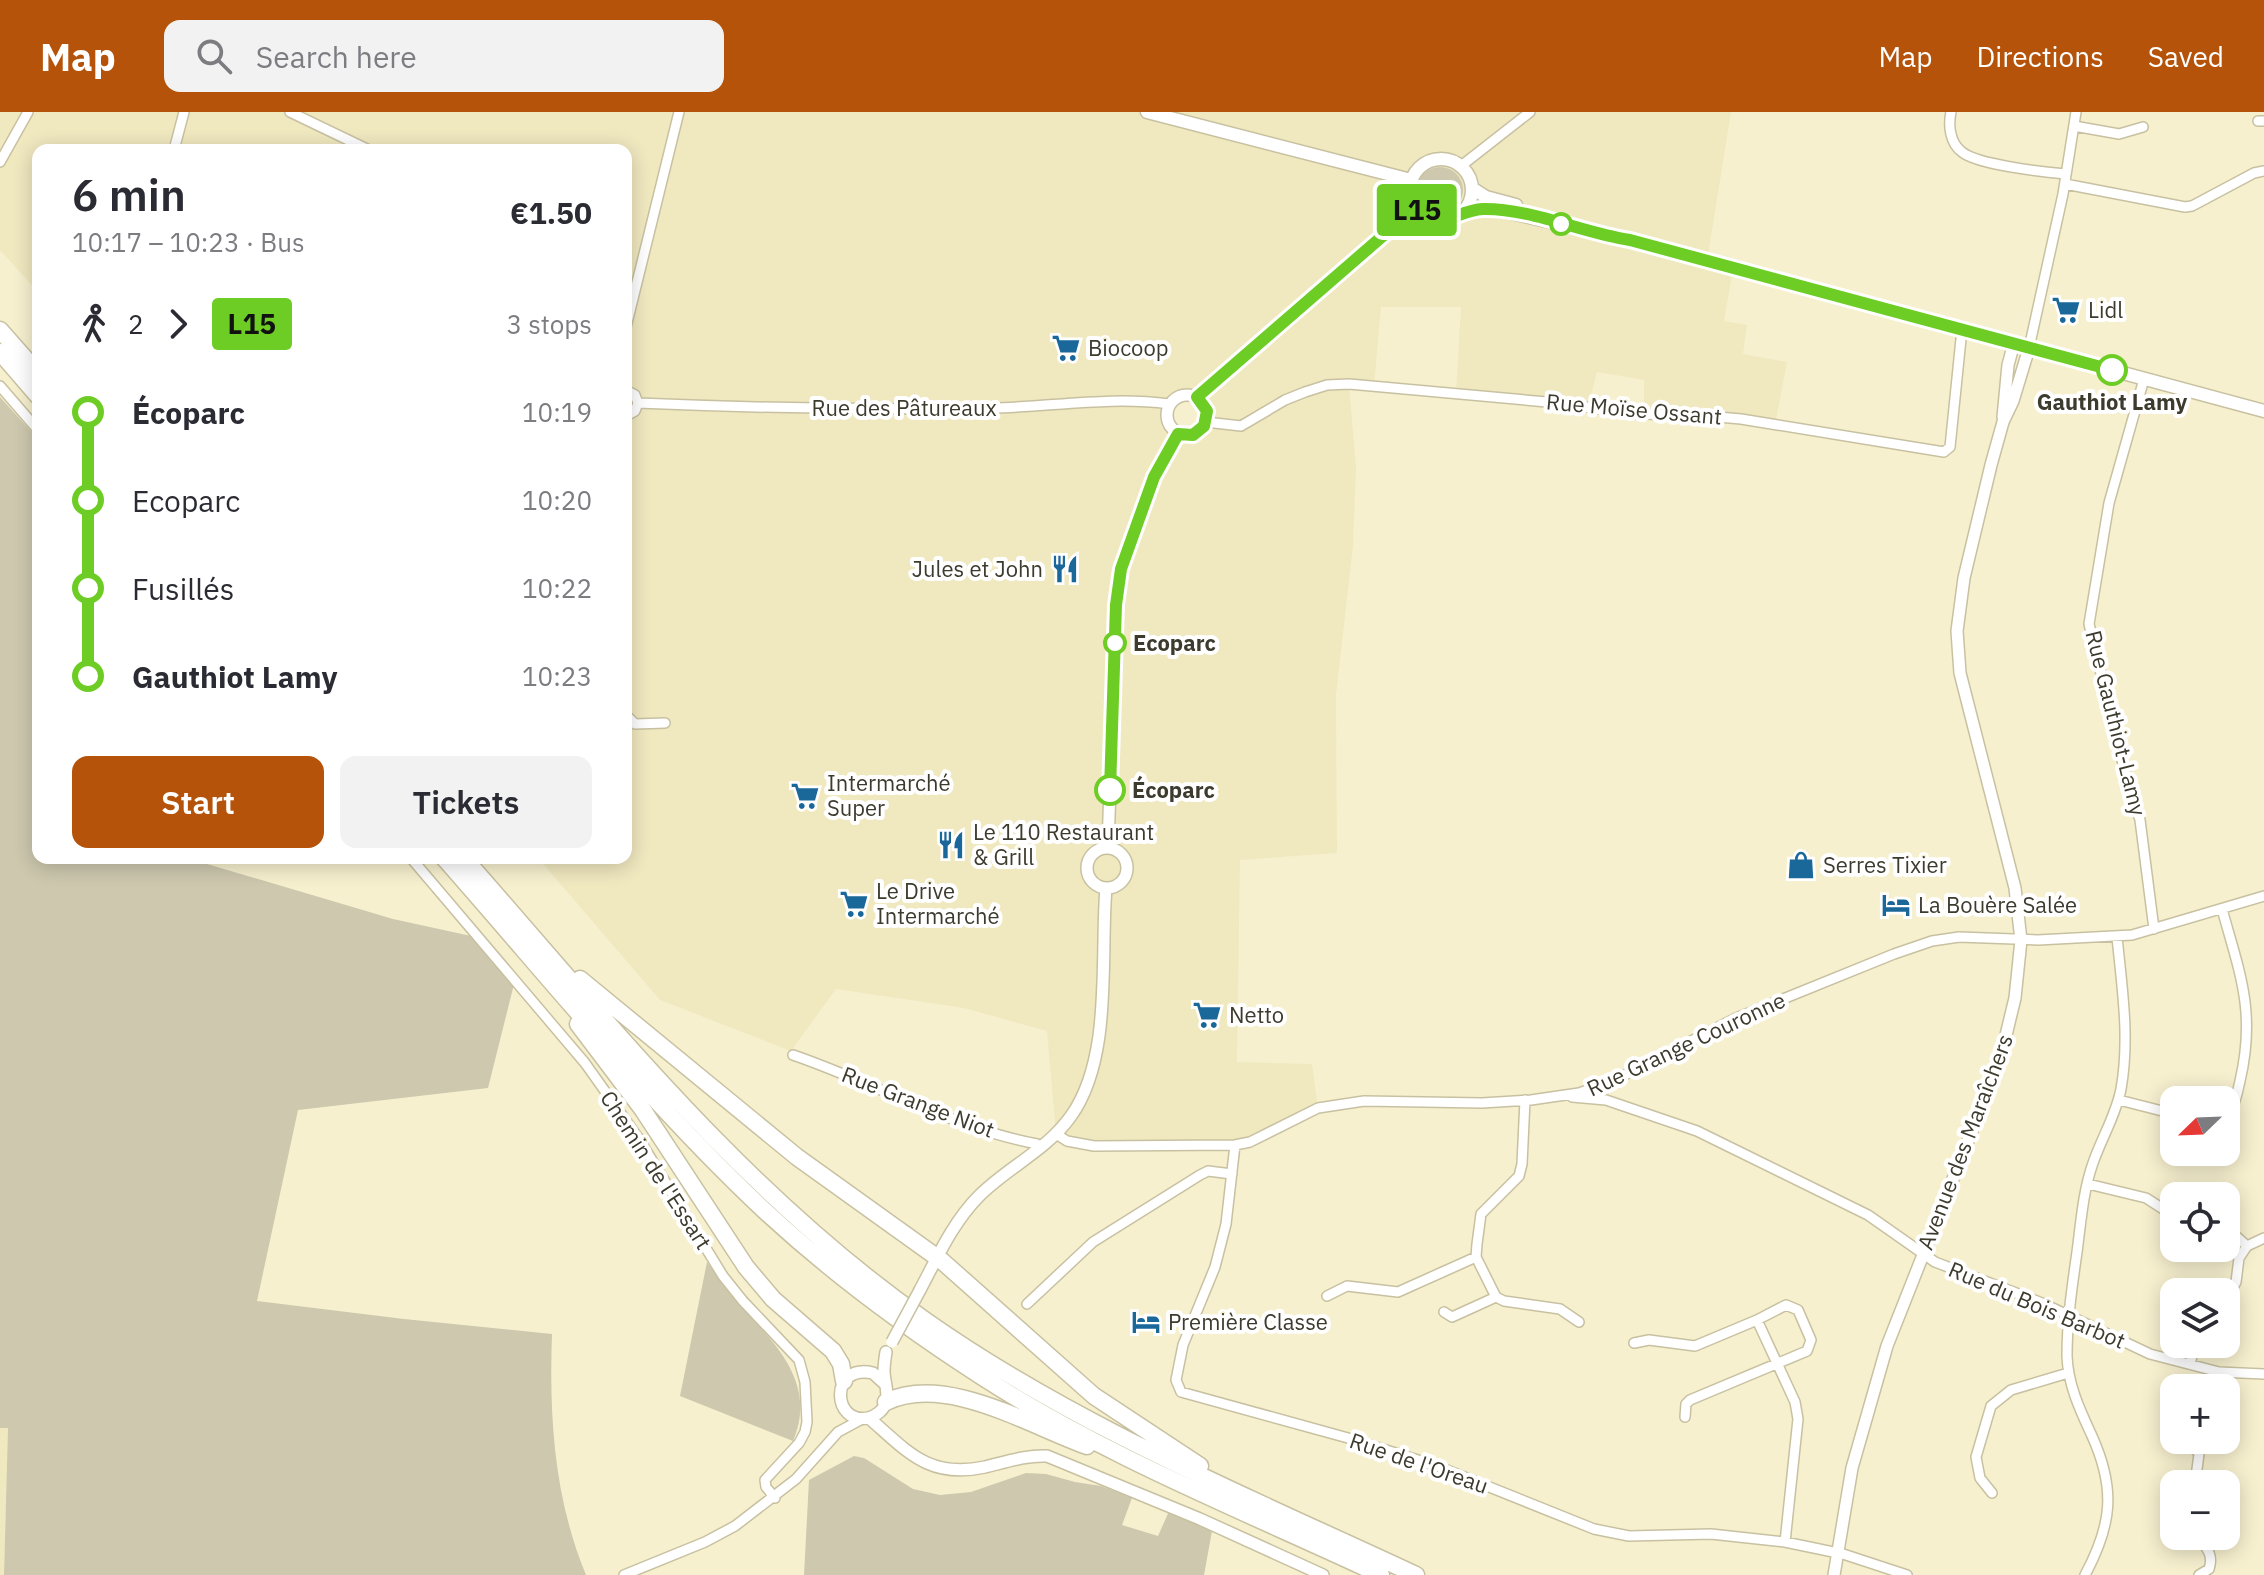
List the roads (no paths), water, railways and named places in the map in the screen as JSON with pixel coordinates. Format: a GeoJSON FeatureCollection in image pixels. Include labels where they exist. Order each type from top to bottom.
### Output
{"type":"FeatureCollection","features":[{"type":"Feature","properties":{"kind":"highway"},"geometry":{"type":"LineString","coordinates":[[0,330],[32,366]]}},
{"type":"Feature","properties":{"kind":"highway"},"geometry":{"type":"LineString","coordinates":[[0,352],[32,389]]}},
{"type":"Feature","properties":{"kind":"highway"},"geometry":{"type":"LineString","coordinates":[[450,864],[723,1149],[778,1202],[864,1275],[958,1343],[1028,1388],[1127,1441],[1416,1575]]}},
{"type":"Feature","properties":{"kind":"highway"},"geometry":{"type":"LineString","coordinates":[[469,864],[540,956],[695,1141],[768,1213],[825,1263],[983,1378],[1054,1419],[1381,1575]]}},
{"type":"Feature","properties":{"kind":"highway"},"geometry":{"type":"LineString","coordinates":[[540,956],[811,1168],[937,1258],[1094,1396],[1231,1489]]}},
{"type":"Feature","properties":{"kind":"highway"},"geometry":{"type":"LineString","coordinates":[[540,956],[596,1050],[643,1110],[746,1267],[773,1299],[833,1351],[841,1364],[844,1381]]}},
{"type":"Feature","properties":{"kind":"highway"},"geometry":{"type":"LineString","coordinates":[[884,1406],[901,1395],[915,1393],[979,1403],[1160,1472]]}},
{"type":"Feature","properties":{"kind":"main road"},"geometry":{"type":"LineString","coordinates":[[1147,112],[1411,180]]}},
{"type":"Feature","properties":{"kind":"main road"},"geometry":{"type":"LineString","coordinates":[[1462,213],[1471,197],[1472,188],[1461,166],[1453,161],[1436,159],[1420,166],[1409,190],[1415,208],[1422,215],[1441,221],[1482,209],[1503,211],[1630,240],[2264,411]]}},
{"type":"Feature","properties":{"kind":"main road"},"geometry":{"type":"LineString","coordinates":[[1472,188],[1490,199],[1608,230],[1630,240]]}},
{"type":"Feature","properties":{"kind":"street"},"geometry":{"type":"LineString","coordinates":[[0,162],[28,112]]}},
{"type":"Feature","properties":{"kind":"street"},"geometry":{"type":"LineString","coordinates":[[176,144],[184,112]]}},
{"type":"Feature","properties":{"kind":"street"},"geometry":{"type":"LineString","coordinates":[[290,112],[357,144]]}},
{"type":"Feature","properties":{"kind":"street"},"geometry":{"type":"LineString","coordinates":[[632,303],[679,112]]}},
{"type":"Feature","properties":{"kind":"street"},"geometry":{"type":"LineString","coordinates":[[1461,166],[1530,112]]}},
{"type":"Feature","properties":{"kind":"street"},"geometry":{"type":"LineString","coordinates":[[1951,112],[1950,132],[1955,144],[1971,157],[2185,207],[2264,171]]}},
{"type":"Feature","properties":{"kind":"street"},"geometry":{"type":"LineString","coordinates":[[2029,348],[2066,179],[2076,112]]}},
{"type":"Feature","properties":{"kind":"street"},"geometry":{"type":"LineString","coordinates":[[2074,126],[2119,134],[2143,127]]}},
{"type":"Feature","properties":{"kind":"street"},"geometry":{"type":"LineString","coordinates":[[1197,397],[1415,208]]}},
{"type":"Feature","properties":{"kind":"street","name":"Rue Moïse Ossant"},"geometry":{"type":"LineString","coordinates":[[1206,422],[1241,426],[1301,393],[1327,385],[1349,384],[1558,403],[1635,414],[1741,419],[1944,452],[1950,447],[1962,329]]}},
{"type":"Feature","properties":{"kind":"street","name":"Avenue des Maraîchers"},"geometry":{"type":"LineString","coordinates":[[2003,422],[2003,400],[2014,343]]}},
{"type":"Feature","properties":{"kind":"street","name":"Avenue des Maraîchers"},"geometry":{"type":"LineString","coordinates":[[1834,1575],[1850,1481],[1887,1346],[2000,1060],[2015,998],[2021,940],[2010,861],[1960,673],[1957,631],[1964,578],[2003,422],[2013,401],[2029,348]]}},
{"type":"Feature","properties":{"kind":"street","name":"Rue Gauthiot-Lamy"},"geometry":{"type":"LineString","coordinates":[[2144,379],[2106,518],[2089,624],[2140,820],[2154,929]]}},
{"type":"Feature","properties":{"kind":"street"},"geometry":{"type":"LineString","coordinates":[[0,386],[32,423]]}},
{"type":"Feature","properties":{"kind":"street"},"geometry":{"type":"LineString","coordinates":[[632,393],[638,403],[632,413]]}},
{"type":"Feature","properties":{"kind":"street"},"geometry":{"type":"LineString","coordinates":[[1189,394],[1197,397],[1207,411],[1206,422],[1193,435],[1178,434],[1167,420],[1169,404],[1179,396],[1189,394]]}},
{"type":"Feature","properties":{"kind":"street","name":"Rue des Pâtureaux"},"geometry":{"type":"LineString","coordinates":[[638,403],[909,409],[1020,408],[1116,401],[1169,404]]}},
{"type":"Feature","properties":{"kind":"street"},"geometry":{"type":"LineString","coordinates":[[1108,847],[1116,605],[1121,569],[1154,477],[1178,434]]}},
{"type":"Feature","properties":{"kind":"street"},"geometry":{"type":"LineString","coordinates":[[632,721],[635,724],[665,723]]}},
{"type":"Feature","properties":{"kind":"street"},"geometry":{"type":"LineString","coordinates":[[1108,847],[1125,858],[1127,872],[1119,884],[1106,888],[1091,881],[1087,866],[1091,854],[1108,847]]}},
{"type":"Feature","properties":{"kind":"street","name":"Chemin de l'Essart"},"geometry":{"type":"LineString","coordinates":[[416,864],[585,1063],[639,1139],[723,1276],[799,1360],[805,1382],[807,1422],[799,1443],[765,1480],[766,1487],[775,1498]]}},
{"type":"Feature","properties":{"kind":"street"},"geometry":{"type":"LineString","coordinates":[[865,1371],[889,1347],[963,1216],[979,1196],[1056,1134],[1081,1098],[1097,1045],[1106,888]]}},
{"type":"Feature","properties":{"kind":"street","name":"Rue Grange Couronne"},"geometry":{"type":"LineString","coordinates":[[1056,1134],[1067,1141],[1094,1146],[1235,1145],[1250,1142],[1318,1108],[1364,1101],[1525,1100],[1562,1096],[1598,1087],[1725,1023],[1932,941],[1959,937],[2021,940],[2117,937],[2264,896]]}},
{"type":"Feature","properties":{"kind":"street"},"geometry":{"type":"LineString","coordinates":[[2222,909],[2241,970],[2248,1012],[2244,1064],[2239,1086]]}},
{"type":"Feature","properties":{"kind":"street"},"geometry":{"type":"LineString","coordinates":[[2085,1575],[2103,1534],[2109,1513],[2109,1492],[2102,1459],[2080,1413],[2068,1373],[2068,1315],[2083,1204],[2093,1163],[2119,1100],[2126,1052],[2117,937]]}},
{"type":"Feature","properties":{"kind":"street","name":"Rue Grange Niot"},"geometry":{"type":"LineString","coordinates":[[793,1055],[844,1073],[938,1114],[1042,1147]]}},
{"type":"Feature","properties":{"kind":"street"},"geometry":{"type":"LineString","coordinates":[[1598,1087],[1606,1100]]}},
{"type":"Feature","properties":{"kind":"street","name":"Rue du Bois Barbot"},"geometry":{"type":"LineString","coordinates":[[1562,1096],[1606,1100],[1697,1131],[1868,1215],[1935,1262],[2042,1303],[2150,1354],[2219,1372],[2264,1374]]}},
{"type":"Feature","properties":{"kind":"street"},"geometry":{"type":"LineString","coordinates":[[1525,1100],[1519,1176],[1481,1214],[1476,1257],[1496,1297],[1504,1301],[1560,1309],[1579,1322]]}},
{"type":"Feature","properties":{"kind":"street"},"geometry":{"type":"LineString","coordinates":[[2119,1100],[2160,1110]]}},
{"type":"Feature","properties":{"kind":"street","name":"Rue de l'Oreau"},"geometry":{"type":"LineString","coordinates":[[1235,1145],[1219,1254],[1183,1345],[1176,1380],[1181,1392],[1437,1466],[1594,1529],[1629,1536],[1711,1534],[1785,1542],[1838,1553],[1907,1575]]}},
{"type":"Feature","properties":{"kind":"street"},"geometry":{"type":"LineString","coordinates":[[1027,1304],[1079,1254],[1106,1234],[1208,1171],[1232,1174]]}},
{"type":"Feature","properties":{"kind":"street"},"geometry":{"type":"LineString","coordinates":[[2088,1184],[2146,1198],[2160,1207]]}},
{"type":"Feature","properties":{"kind":"street"},"geometry":{"type":"LineString","coordinates":[[2236,1278],[2239,1258],[2247,1246],[2264,1238]]}},
{"type":"Feature","properties":{"kind":"street"},"geometry":{"type":"LineString","coordinates":[[2240,1240],[2247,1246]]}},
{"type":"Feature","properties":{"kind":"street"},"geometry":{"type":"LineString","coordinates":[[1327,1296],[1347,1286],[1398,1292],[1476,1257]]}},
{"type":"Feature","properties":{"kind":"street"},"geometry":{"type":"LineString","coordinates":[[1444,1312],[1452,1317],[1496,1297]]}},
{"type":"Feature","properties":{"kind":"street"},"geometry":{"type":"LineString","coordinates":[[1634,1343],[1649,1340],[1695,1346],[1786,1305],[1798,1310],[1811,1340],[1807,1351],[1690,1400],[1686,1404],[1685,1417]]}},
{"type":"Feature","properties":{"kind":"street"},"geometry":{"type":"LineString","coordinates":[[1757,1320],[1795,1402],[1798,1419],[1785,1542]]}},
{"type":"Feature","properties":{"kind":"street"},"geometry":{"type":"LineString","coordinates":[[889,1347],[884,1406],[889,1436]]}},
{"type":"Feature","properties":{"kind":"street"},"geometry":{"type":"LineString","coordinates":[[2190,1364],[2192,1358]]}},
{"type":"Feature","properties":{"kind":"street"},"geometry":{"type":"LineString","coordinates":[[838,1432],[844,1381],[857,1372],[865,1371],[873,1373],[885,1384]]}},
{"type":"Feature","properties":{"kind":"street"},"geometry":{"type":"LineString","coordinates":[[1992,1493],[1980,1478],[1976,1457],[1991,1406],[2011,1390],[2068,1373]]}},
{"type":"Feature","properties":{"kind":"street"},"geometry":{"type":"LineString","coordinates":[[842,1404],[851,1415],[867,1418],[913,1457],[926,1463],[956,1470],[1035,1456],[1059,1460],[1323,1575]]}},
{"type":"Feature","properties":{"kind":"street"},"geometry":{"type":"LineString","coordinates":[[624,1575],[720,1534],[775,1498],[804,1472],[838,1432],[884,1406]]}},
{"type":"Feature","properties":{"kind":"street"},"geometry":{"type":"LineString","coordinates":[[2199,1575],[2209,1569],[2212,1561],[2209,1550]]}},
{"type":"Feature","properties":{"kind":"place","name":"Lidl"},"geometry":{"type":"Point","coordinates":[2066,310]}},
{"type":"Feature","properties":{"kind":"place","name":"Biocoop"},"geometry":{"type":"Point","coordinates":[1066,348]}},
{"type":"Feature","properties":{"kind":"place","name":"Gauthiot Lamy"},"geometry":{"type":"Point","coordinates":[2112,370]}},
{"type":"Feature","properties":{"kind":"place","name":"Jules et John"},"geometry":{"type":"Point","coordinates":[1065,569]}},
{"type":"Feature","properties":{"kind":"place","name":"Ecoparc"},"geometry":{"type":"Point","coordinates":[1115,643]}},
{"type":"Feature","properties":{"kind":"place","name":"Écoparc"},"geometry":{"type":"Point","coordinates":[1110,790]}},
{"type":"Feature","properties":{"kind":"place","name":"Intermarché Super"},"geometry":{"type":"Point","coordinates":[805,796]}},
{"type":"Feature","properties":{"kind":"place","name":"Le 110 Restaurant & Grill"},"geometry":{"type":"Point","coordinates":[951,845]}},
{"type":"Feature","properties":{"kind":"place","name":"Serres Tixier"},"geometry":{"type":"Point","coordinates":[1801,865]}},
{"type":"Feature","properties":{"kind":"place","name":"Le Drive Intermarché"},"geometry":{"type":"Point","coordinates":[854,904]}},
{"type":"Feature","properties":{"kind":"place","name":"La Bouère Salée"},"geometry":{"type":"Point","coordinates":[1896,905]}},
{"type":"Feature","properties":{"kind":"place","name":"Netto"},"geometry":{"type":"Point","coordinates":[1207,1015]}},
{"type":"Feature","properties":{"kind":"place","name":"Première Classe"},"geometry":{"type":"Point","coordinates":[1146,1322]}}]}
